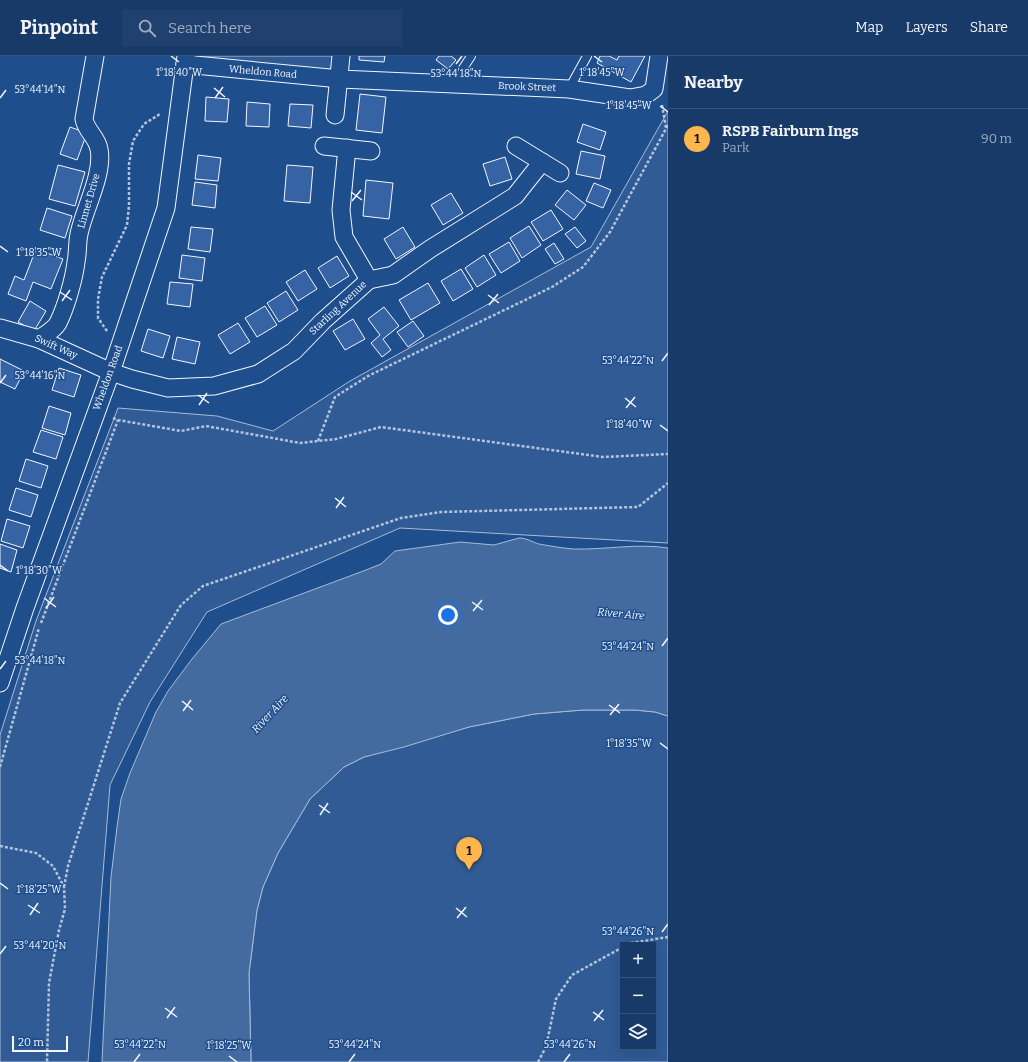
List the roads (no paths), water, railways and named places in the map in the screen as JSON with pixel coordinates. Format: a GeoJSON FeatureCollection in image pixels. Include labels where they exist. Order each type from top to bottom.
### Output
{"type":"FeatureCollection","features":[{"type":"Feature","properties":{"kind":"street","name":"Linnet Drive"},"geometry":{"type":"LineString","coordinates":[[39,339],[50,332],[57,324],[65,302],[76,264],[79,234],[99,163],[99,148],[94,138],[85,127],[84,119],[95,56]]}},
{"type":"Feature","properties":{"kind":"street"},"geometry":{"type":"LineString","coordinates":[[335,115],[340,79],[341,56]]}},
{"type":"Feature","properties":{"kind":"street","name":"Brook Street"},"geometry":{"type":"LineString","coordinates":[[340,79],[569,88],[630,98],[646,95],[654,89],[659,56]]}},
{"type":"Feature","properties":{"kind":"street","name":"Wheldon Road"},"geometry":{"type":"LineString","coordinates":[[0,684],[25,608],[111,372],[166,208],[186,60],[340,79]]}},
{"type":"Feature","properties":{"kind":"street"},"geometry":{"type":"LineString","coordinates":[[324,146],[371,152]]}},
{"type":"Feature","properties":{"kind":"street"},"geometry":{"type":"LineString","coordinates":[[516,146],[560,173]]}},
{"type":"Feature","properties":{"kind":"street"},"geometry":{"type":"LineString","coordinates":[[347,148],[341,210],[344,237],[369,280]]}},
{"type":"Feature","properties":{"kind":"street","name":"Starling Avenue"},"geometry":{"type":"LineString","coordinates":[[111,372],[168,388],[214,386],[258,374],[294,351],[323,321],[369,280],[393,275],[430,249],[515,196],[542,162]]}},
{"type":"Feature","properties":{"kind":"street","name":"Swift Way"},"geometry":{"type":"LineString","coordinates":[[0,328],[39,339],[111,372]]}},
{"type":"Feature","properties":{"kind":"lane"},"geometry":{"type":"LineString","coordinates":[[453,84],[471,56]]}},
{"type":"Feature","properties":{"kind":"lane"},"geometry":{"type":"LineString","coordinates":[[569,88],[587,56]]}},
{"type":"Feature","properties":{"kind":"water","name":"River Aire"},"geometry":{"type":"Polygon","coordinates":[[[519,538],[527,539],[539,544],[573,549],[632,546],[668,548],[668,716],[655,712],[635,710],[583,710],[534,714],[469,727],[404,747],[364,757],[344,767],[310,799],[278,853],[263,887],[257,910],[249,973],[251,1062],[102,1062],[111,877],[121,799],[130,773],[156,712],[168,691],[192,659],[221,624],[381,564],[395,551],[460,542],[494,545],[519,538]]]}},
{"type":"Feature","properties":{"kind":"place","name":"RSPB Fairburn Ings"},"geometry":{"type":"Point","coordinates":[469,870]}}]}
